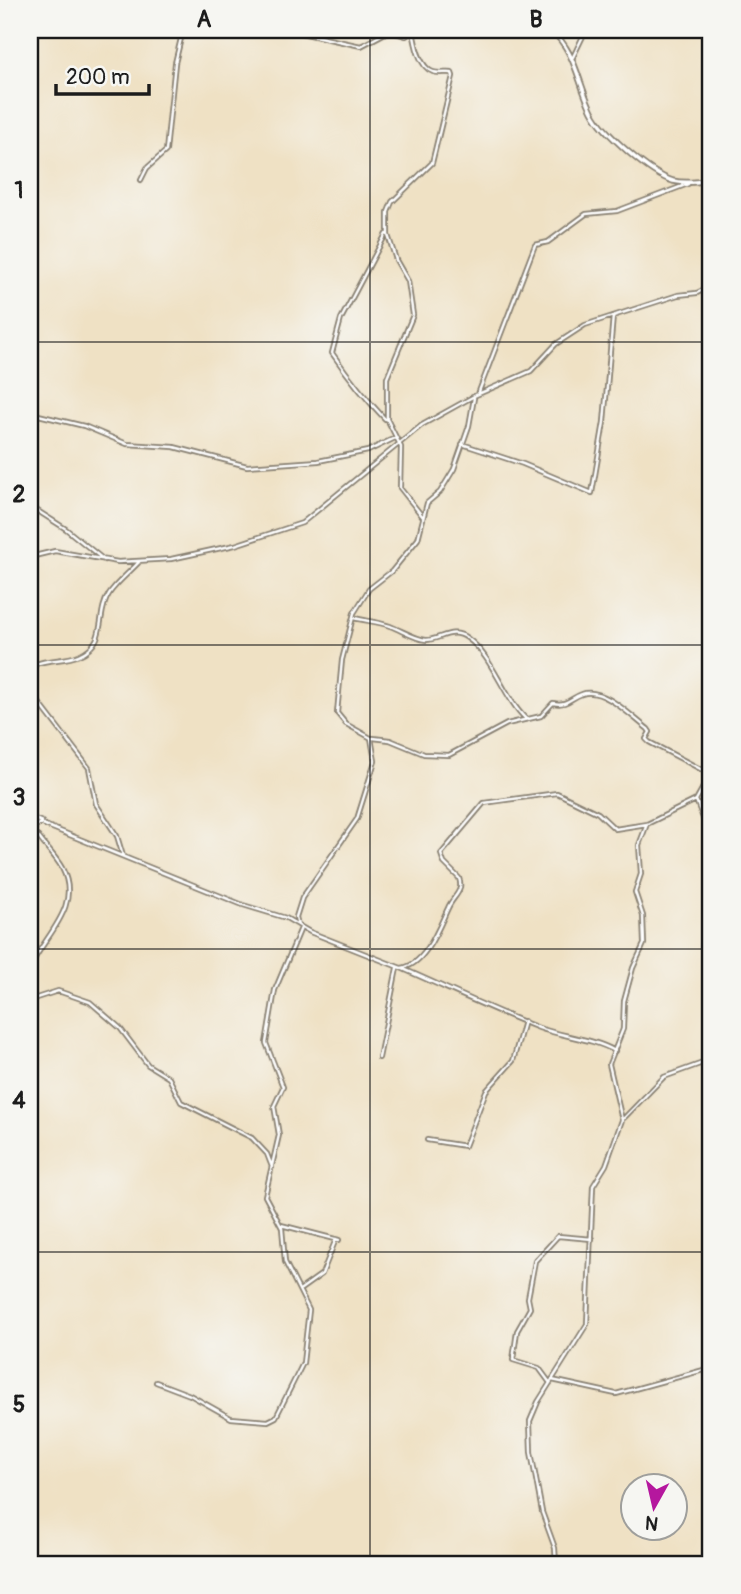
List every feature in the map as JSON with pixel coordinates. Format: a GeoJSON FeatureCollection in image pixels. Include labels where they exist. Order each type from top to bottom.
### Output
{"type":"FeatureCollection","features":[{"type":"Feature","properties":{"kind":"street"},"geometry":{"type":"LineString","coordinates":[[141,180],[147,168],[166,151],[175,63],[183,30]]}},
{"type":"Feature","properties":{"kind":"street"},"geometry":{"type":"LineString","coordinates":[[288,30],[362,46],[389,31],[406,36],[413,30],[420,58],[427,67],[434,72],[452,73],[453,76],[433,160],[389,206],[388,232],[396,260],[410,286],[413,315],[387,378],[388,421]]}},
{"type":"Feature","properties":{"kind":"street"},"geometry":{"type":"LineString","coordinates":[[551,30],[573,57],[587,101],[601,125],[664,177],[691,182]]}},
{"type":"Feature","properties":{"kind":"street"},"geometry":{"type":"LineString","coordinates":[[573,57],[586,30]]}},
{"type":"Feature","properties":{"kind":"street"},"geometry":{"type":"LineString","coordinates":[[399,968],[412,965],[421,955],[460,891],[459,878],[444,863],[441,854],[484,803],[554,792],[598,813],[615,829],[647,824],[696,800],[711,774],[649,742],[646,739],[650,730],[596,693],[582,694],[566,704],[553,704],[541,716],[507,724],[457,753],[440,756],[418,752],[390,740],[371,738],[346,724],[337,713],[342,660],[352,617],[366,593],[393,572],[418,540],[428,501],[440,492],[452,474],[470,423],[471,404],[477,395],[535,245],[545,243],[586,214],[617,211],[691,182],[711,180]]}},
{"type":"Feature","properties":{"kind":"street"},"geometry":{"type":"LineString","coordinates":[[388,232],[341,319],[332,353],[345,376],[363,390],[388,421],[402,451],[400,488],[405,497],[420,510],[423,519]]}},
{"type":"Feature","properties":{"kind":"street"},"geometry":{"type":"LineString","coordinates":[[30,557],[55,551],[104,560],[140,562],[177,558],[235,545],[302,523],[399,442],[477,395],[531,371],[556,344],[585,325],[678,295],[697,293],[711,286]]}},
{"type":"Feature","properties":{"kind":"street"},"geometry":{"type":"LineString","coordinates":[[462,444],[516,461],[592,493],[604,422],[613,316]]}},
{"type":"Feature","properties":{"kind":"street"},"geometry":{"type":"LineString","coordinates":[[30,413],[84,426],[127,444],[174,447],[247,466],[318,461],[368,451],[396,437]]}},
{"type":"Feature","properties":{"kind":"street"},"geometry":{"type":"LineString","coordinates":[[30,506],[66,529],[104,560]]}},
{"type":"Feature","properties":{"kind":"street"},"geometry":{"type":"LineString","coordinates":[[123,856],[117,836],[96,804],[89,768],[37,700],[31,673],[36,664],[78,656],[89,647],[101,633],[102,610],[107,597],[140,562]]}},
{"type":"Feature","properties":{"kind":"street"},"geometry":{"type":"LineString","coordinates":[[352,617],[388,626],[425,640],[450,633],[465,636],[479,650],[501,682],[512,705],[526,719]]}},
{"type":"Feature","properties":{"kind":"street"},"geometry":{"type":"LineString","coordinates":[[156,1382],[190,1395],[231,1418],[268,1421],[274,1419],[305,1356],[309,1310],[284,1259],[281,1225],[265,1198],[279,1131],[274,1106],[283,1087],[267,1051],[267,1040],[275,990],[300,927],[296,917],[302,898],[357,819],[375,761],[371,738]]}},
{"type":"Feature","properties":{"kind":"street"},"geometry":{"type":"LineString","coordinates":[[696,800],[711,839]]}},
{"type":"Feature","properties":{"kind":"street"},"geometry":{"type":"LineString","coordinates":[[30,817],[243,905],[280,916],[300,927],[524,1021],[574,1040],[599,1043],[615,1051]]}},
{"type":"Feature","properties":{"kind":"street"},"geometry":{"type":"LineString","coordinates":[[30,968],[37,951],[57,928],[67,897],[63,870],[35,832],[37,824],[45,823]]}},
{"type":"Feature","properties":{"kind":"street"},"geometry":{"type":"LineString","coordinates":[[622,1120],[609,1068],[623,1029],[624,1001],[633,968],[644,944],[643,916],[635,892],[641,874],[639,845],[647,824]]}},
{"type":"Feature","properties":{"kind":"street"},"geometry":{"type":"LineString","coordinates":[[379,1058],[399,968]]}},
{"type":"Feature","properties":{"kind":"street"},"geometry":{"type":"LineString","coordinates":[[30,999],[58,991],[90,1002],[120,1028],[148,1065],[172,1082],[182,1102],[252,1138],[267,1154],[273,1168]]}},
{"type":"Feature","properties":{"kind":"street"},"geometry":{"type":"LineString","coordinates":[[427,1140],[464,1146],[486,1091],[513,1063],[524,1021]]}},
{"type":"Feature","properties":{"kind":"street"},"geometry":{"type":"LineString","coordinates":[[556,1564],[555,1548],[542,1512],[529,1438],[531,1414],[587,1324],[594,1185],[606,1165],[622,1120],[628,1111],[637,1105],[659,1080],[711,1060]]}},
{"type":"Feature","properties":{"kind":"street"},"geometry":{"type":"LineString","coordinates":[[701,1063],[711,1067]]}},
{"type":"Feature","properties":{"kind":"street"},"geometry":{"type":"LineString","coordinates":[[281,1225],[337,1240],[322,1274],[301,1289]]}},
{"type":"Feature","properties":{"kind":"street"},"geometry":{"type":"LineString","coordinates":[[592,1238],[558,1237],[535,1262],[528,1298],[530,1308],[517,1331],[512,1359],[539,1368],[551,1381],[616,1394],[711,1367]]}}]}
